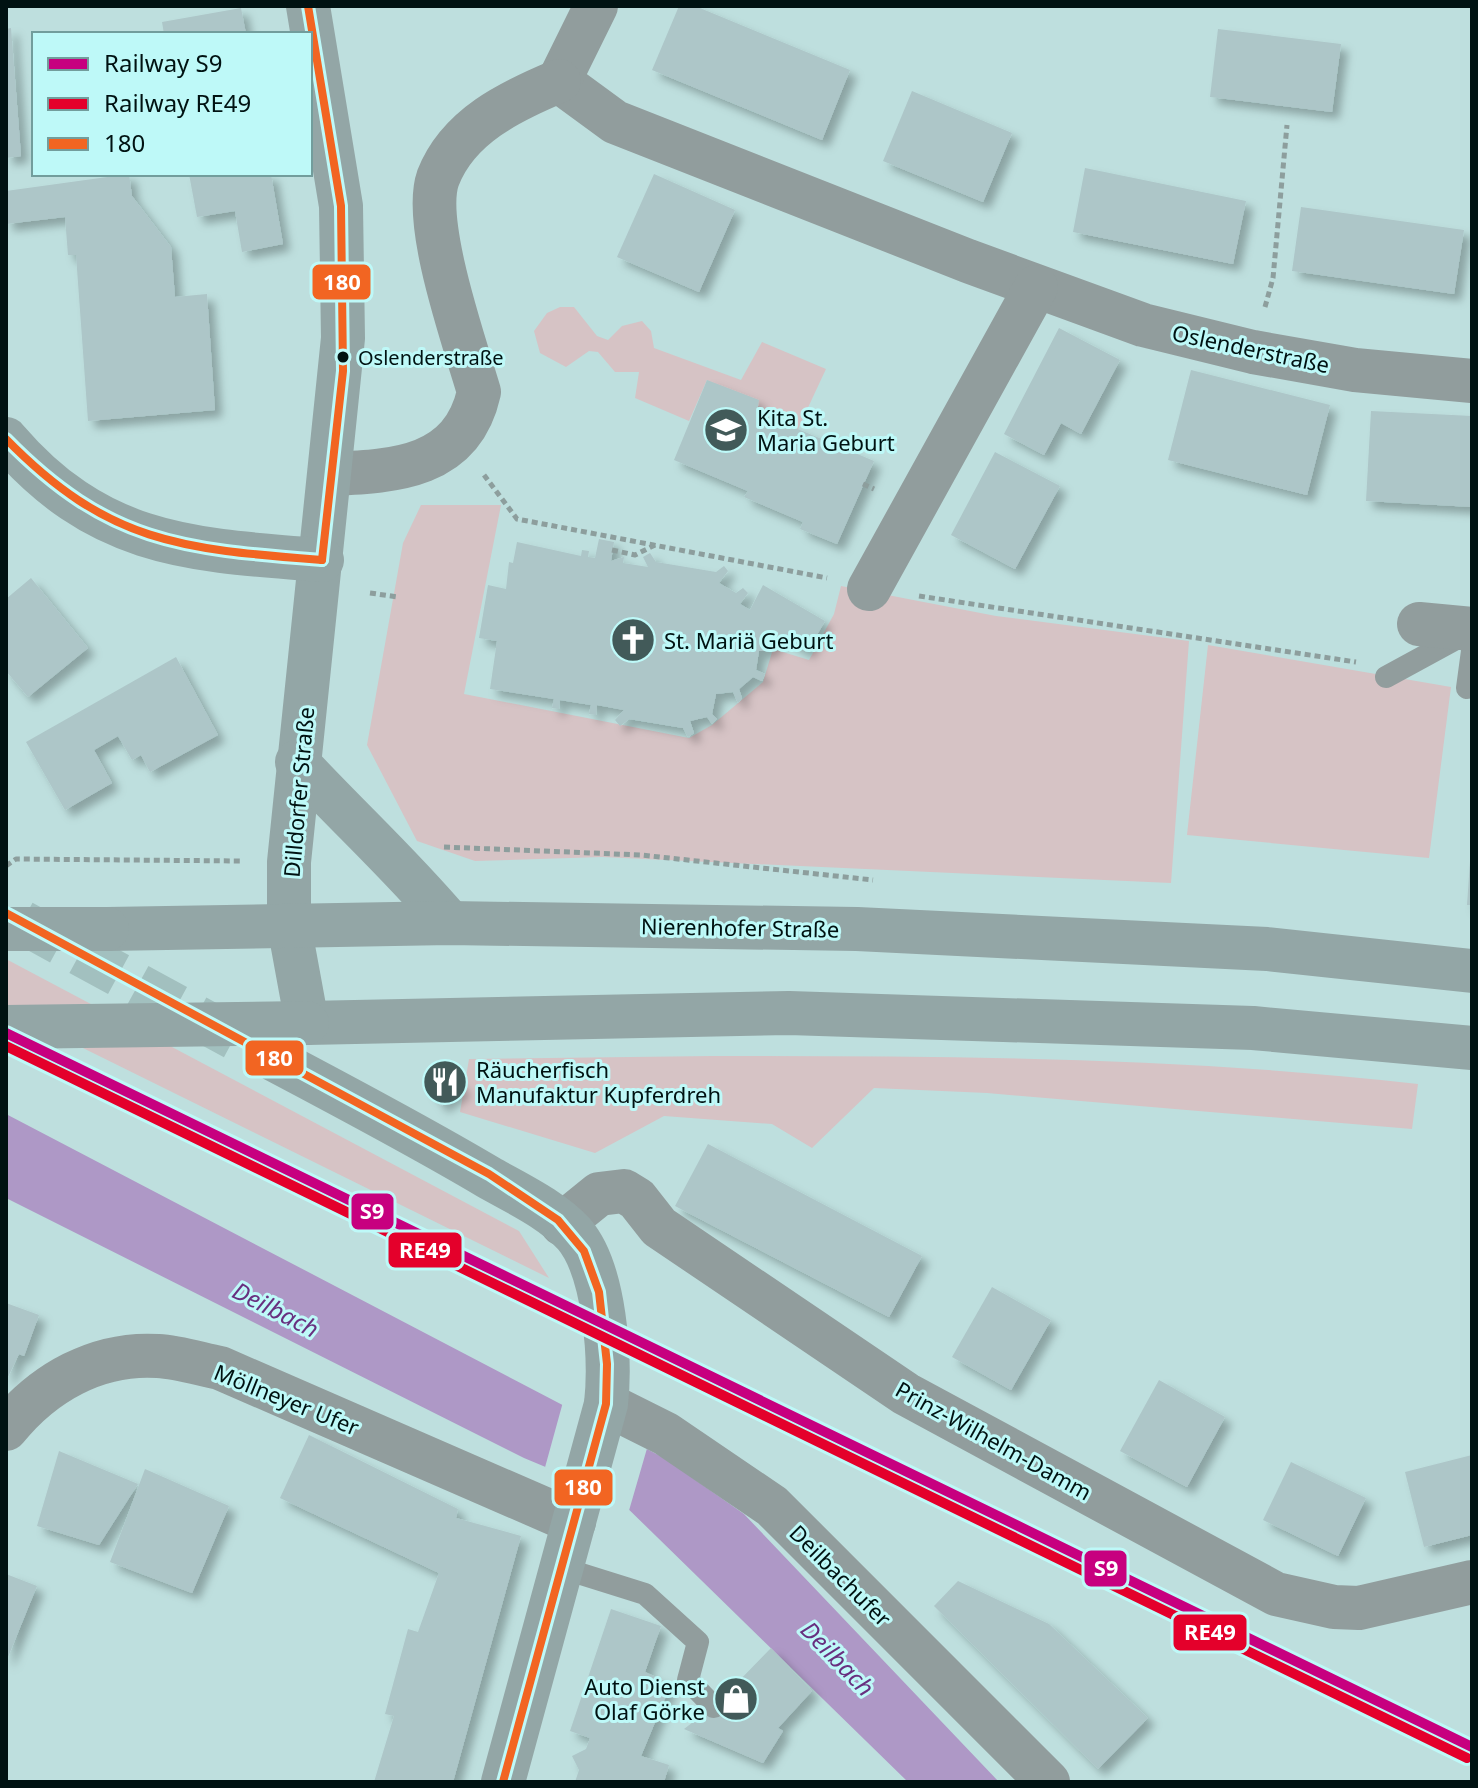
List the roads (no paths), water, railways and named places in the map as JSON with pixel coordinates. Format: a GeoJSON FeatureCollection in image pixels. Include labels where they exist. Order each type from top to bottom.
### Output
{"type":"FeatureCollection","features":[{"type":"Feature","properties":{"kind":"main road","name":"Dilldorfer Straße"},"geometry":{"type":"LineString","coordinates":[[307,1023],[289,925],[289,862],[297,762],[343,371],[341,206],[308,6]]}},
{"type":"Feature","properties":{"kind":"main road"},"geometry":{"type":"LineString","coordinates":[[6,439],[52,485],[141,536],[176,546],[322,560]]}},
{"type":"Feature","properties":{"kind":"main road"},"geometry":{"type":"LineString","coordinates":[[297,762],[373,845],[416,882],[450,923]]}},
{"type":"Feature","properties":{"kind":"main road","name":"Nierenhofer Straße"},"geometry":{"type":"LineString","coordinates":[[6,929],[450,923],[873,929],[1267,949],[1472,971]]}},
{"type":"Feature","properties":{"kind":"main road"},"geometry":{"type":"LineString","coordinates":[[6,1027],[789,1013],[1253,1028],[1472,1048]]}},
{"type":"Feature","properties":{"kind":"main road"},"geometry":{"type":"LineString","coordinates":[[275,1060],[549,1214],[582,1247],[596,1285],[607,1352],[605,1407],[503,1782]]}},
{"type":"Feature","properties":{"kind":"street"},"geometry":{"type":"LineString","coordinates":[[331,474],[397,471],[458,440],[473,417],[479,392],[434,216],[438,180],[455,148],[481,122],[517,99],[559,81],[596,6]]}},
{"type":"Feature","properties":{"kind":"street","name":"Oslenderstraße"},"geometry":{"type":"LineString","coordinates":[[559,81],[615,122],[1036,287],[1143,325],[1253,352],[1355,370],[1472,381]]}},
{"type":"Feature","properties":{"kind":"street"},"geometry":{"type":"LineString","coordinates":[[869,589],[1036,287]]}},
{"type":"Feature","properties":{"kind":"street"},"geometry":{"type":"LineString","coordinates":[[1419,624],[1472,630]]}},
{"type":"Feature","properties":{"kind":"street","name":"Prinz-Wilhelm-Damm"},"geometry":{"type":"LineString","coordinates":[[549,1214],[599,1194],[624,1191],[637,1199],[659,1227],[906,1394],[1276,1594],[1334,1607],[1359,1608],[1472,1582]]}},
{"type":"Feature","properties":{"kind":"street","name":"Möllneyer Ufer"},"geometry":{"type":"LineString","coordinates":[[6,1429],[51,1383],[100,1362],[157,1356],[220,1368],[578,1508]]}},
{"type":"Feature","properties":{"kind":"street","name":"Deilbachufer"},"geometry":{"type":"LineString","coordinates":[[605,1407],[666,1434],[772,1506],[1048,1782]]}},
{"type":"Feature","properties":{"kind":"lane"},"geometry":{"type":"LineString","coordinates":[[1393,673],[1472,630]]}},
{"type":"Feature","properties":{"kind":"lane"},"geometry":{"type":"LineString","coordinates":[[1467,688],[1472,651]]}},
{"type":"Feature","properties":{"kind":"lane"},"geometry":{"type":"LineString","coordinates":[[562,1568],[645,1594],[698,1642],[688,1680],[714,1707]]}},
{"type":"Feature","properties":{"kind":"water","name":"Deilbach"},"geometry":{"type":"Polygon","coordinates":[[[6,1114],[664,1458],[744,1514],[999,1782],[908,1782],[615,1496],[524,1458],[6,1198],[6,1114]]]}},
{"type":"Feature","properties":{"kind":"tunnel"},"geometry":{"type":"LineString","coordinates":[[22,922],[275,1060]]}},
{"type":"Feature","properties":{"kind":"rail line","name":"S9"},"geometry":{"type":"LineString","coordinates":[[6,1033],[1472,1747]]}},
{"type":"Feature","properties":{"kind":"rail line","name":"RE49"},"geometry":{"type":"LineString","coordinates":[[6,1046],[1467,1758]]}},
{"type":"Feature","properties":{"kind":"place","name":"Oslenderstraße"},"geometry":{"type":"Point","coordinates":[343,357]}},
{"type":"Feature","properties":{"kind":"place","name":"Kita St. Maria Geburt"},"geometry":{"type":"Point","coordinates":[726,430]}},
{"type":"Feature","properties":{"kind":"place","name":"St. Mariä Geburt"},"geometry":{"type":"Point","coordinates":[633,640]}},
{"type":"Feature","properties":{"kind":"place","name":"Räucherfisch Manufaktur Kupferdreh"},"geometry":{"type":"Point","coordinates":[445,1082]}},
{"type":"Feature","properties":{"kind":"place","name":"Auto Dienst Olaf Görke"},"geometry":{"type":"Point","coordinates":[736,1699]}}]}
